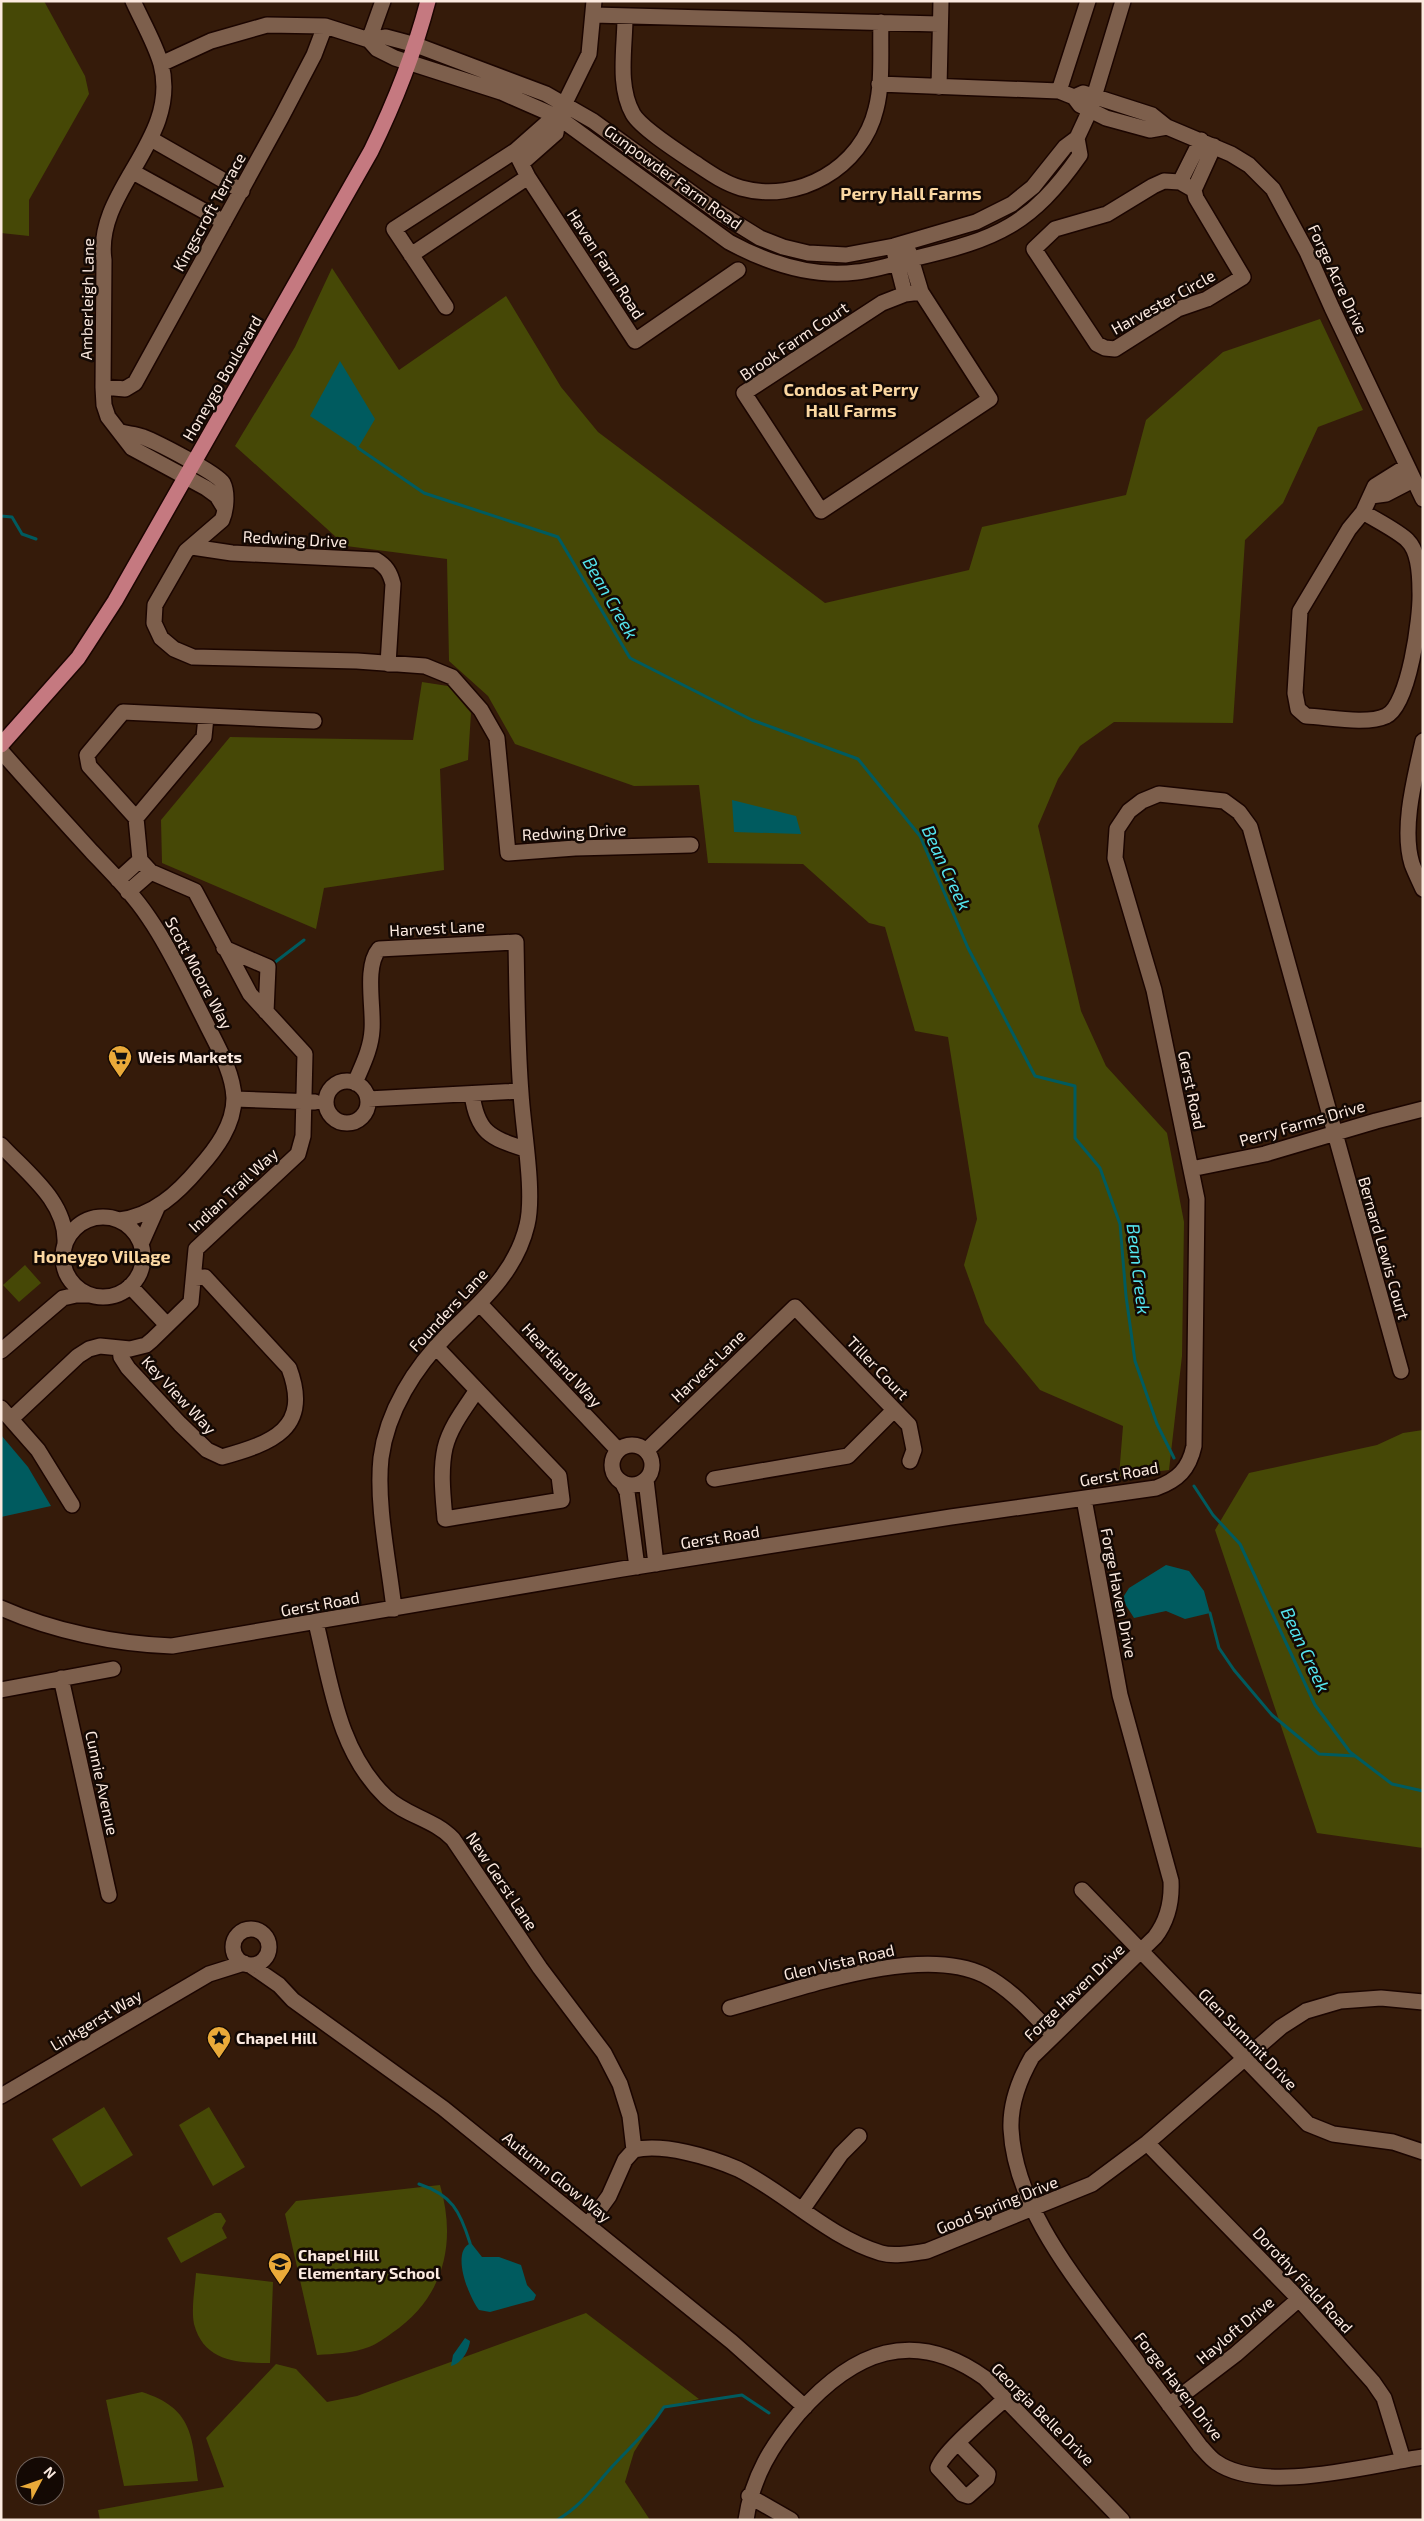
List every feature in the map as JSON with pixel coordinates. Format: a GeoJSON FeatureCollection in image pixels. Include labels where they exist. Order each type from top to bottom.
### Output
{"type":"FeatureCollection","features":[{"type":"Feature","properties":{"kind":"main road","name":"Honeygo Boulevard"},"geometry":{"type":"LineString","coordinates":[[1,745],[78,658],[115,601],[194,464],[371,152],[393,107],[410,63],[428,1]]}},
{"type":"Feature","properties":{"kind":"street","name":"Amberleigh Lane"},"geometry":{"type":"LineString","coordinates":[[133,1],[161,64],[163,96],[160,117],[151,139],[108,217],[102,245],[105,319],[104,405],[108,417],[132,448],[186,477]]}},
{"type":"Feature","properties":{"kind":"street"},"geometry":{"type":"LineString","coordinates":[[161,64],[211,41],[267,25],[325,26],[369,40],[383,1]]}},
{"type":"Feature","properties":{"kind":"street"},"geometry":{"type":"LineString","coordinates":[[939,88],[941,1]]}},
{"type":"Feature","properties":{"kind":"street"},"geometry":{"type":"LineString","coordinates":[[879,84],[939,88],[1059,91],[1088,1]]}},
{"type":"Feature","properties":{"kind":"street","name":"Gunpowder Farm Road"},"geometry":{"type":"LineString","coordinates":[[369,40],[386,38],[416,45],[521,83],[561,110],[707,228],[752,254],[780,264],[807,270],[840,273],[882,268],[975,243],[996,235],[1016,223],[1037,206],[1062,180],[1080,155],[1077,138],[1084,100],[1123,1]]}},
{"type":"Feature","properties":{"kind":"street"},"geometry":{"type":"LineString","coordinates":[[446,307],[394,229],[556,132],[561,110],[589,54],[593,8],[625,17],[939,24]]}},
{"type":"Feature","properties":{"kind":"street"},"geometry":{"type":"LineString","coordinates":[[625,17],[624,92],[634,116],[690,160],[720,180],[741,188],[779,192],[796,190],[834,172],[848,159],[867,133],[876,110],[879,84],[881,22]]}},
{"type":"Feature","properties":{"kind":"street","name":"Kingscroft Terrace"},"geometry":{"type":"LineString","coordinates":[[103,387],[125,388],[135,383],[242,191],[314,55],[325,26]]}},
{"type":"Feature","properties":{"kind":"street","name":"Gunpowder Farm Road"},"geometry":{"type":"LineString","coordinates":[[369,40],[377,49],[410,63],[561,110],[600,126],[724,217],[760,238],[783,247],[828,255],[871,252],[976,222],[1012,204],[1033,187],[1065,147],[1077,138]]}},
{"type":"Feature","properties":{"kind":"street","name":"Forge Acre Drive"},"geometry":{"type":"LineString","coordinates":[[1059,91],[1084,100],[1152,115],[1166,127],[1207,143],[1249,165],[1273,189],[1285,209],[1423,499]]}},
{"type":"Feature","properties":{"kind":"street"},"geometry":{"type":"LineString","coordinates":[[151,139],[242,191]]}},
{"type":"Feature","properties":{"kind":"street"},"geometry":{"type":"LineString","coordinates":[[1207,143],[1194,190],[1180,182],[1207,143]]}},
{"type":"Feature","properties":{"kind":"street","name":"Haven Farm Road"},"geometry":{"type":"LineString","coordinates":[[518,156],[528,177],[635,341],[738,270]]}},
{"type":"Feature","properties":{"kind":"street"},"geometry":{"type":"LineString","coordinates":[[133,172],[224,222]]}},
{"type":"Feature","properties":{"kind":"street"},"geometry":{"type":"LineString","coordinates":[[411,255],[528,177]]}},
{"type":"Feature","properties":{"kind":"street","name":"Harvester Circle"},"geometry":{"type":"LineString","coordinates":[[1180,182],[1164,181],[1106,214],[1055,229],[1034,249],[1098,344],[1105,348],[1115,349],[1178,310],[1207,299],[1243,277],[1196,198],[1194,190]]}},
{"type":"Feature","properties":{"kind":"street","name":"Brook Farm Court"},"geometry":{"type":"LineString","coordinates":[[900,244],[904,261],[905,294]]}},
{"type":"Feature","properties":{"kind":"street","name":"Brook Farm Court"},"geometry":{"type":"LineString","coordinates":[[904,261],[921,292],[990,399],[821,512],[744,393],[882,303],[905,294],[921,292]]}},
{"type":"Feature","properties":{"kind":"street"},"geometry":{"type":"LineString","coordinates":[[121,432],[143,437],[215,476],[223,484],[225,509]]}},
{"type":"Feature","properties":{"kind":"street"},"geometry":{"type":"LineString","coordinates":[[1363,512],[1408,541],[1415,556],[1420,593],[1409,680],[1398,706],[1387,716],[1372,720],[1306,716],[1298,709],[1295,693],[1300,611],[1349,529],[1363,512],[1375,486],[1410,473]]}},
{"type":"Feature","properties":{"kind":"street"},"geometry":{"type":"LineString","coordinates":[[186,477],[211,492],[225,509]]}},
{"type":"Feature","properties":{"kind":"street","name":"Redwing Drive"},"geometry":{"type":"LineString","coordinates":[[225,509],[222,520],[186,551],[155,605],[154,623],[161,638],[174,649],[193,657],[426,666],[441,671],[464,688],[481,710],[497,738],[508,853],[574,848],[691,845]]}},
{"type":"Feature","properties":{"kind":"street","name":"Redwing Drive"},"geometry":{"type":"LineString","coordinates":[[192,547],[232,553],[376,560],[390,573],[393,584],[388,664]]}},
{"type":"Feature","properties":{"kind":"street"},"geometry":{"type":"LineString","coordinates":[[128,892],[151,872],[140,860],[136,818],[89,766],[87,755],[123,712],[314,721]]}},
{"type":"Feature","properties":{"kind":"street"},"geometry":{"type":"LineString","coordinates":[[136,818],[204,737],[206,717]]}},
{"type":"Feature","properties":{"kind":"street"},"geometry":{"type":"LineString","coordinates":[[1423,741],[1408,823],[1412,863],[1423,889]]}},
{"type":"Feature","properties":{"kind":"street","name":"Scott Moore Way"},"geometry":{"type":"LineString","coordinates":[[1,751],[118,880],[148,916],[172,955],[220,1052],[231,1082],[234,1099],[224,1134],[216,1147],[194,1174],[157,1208],[142,1215],[119,1220]]}},
{"type":"Feature","properties":{"kind":"street","name":"Gerst Road"},"geometry":{"type":"LineString","coordinates":[[1,1608],[43,1624],[101,1638],[148,1646],[172,1646],[637,1567],[951,1517],[1156,1488],[1178,1477],[1191,1460],[1195,1428],[1197,1199],[1154,990],[1116,858],[1118,829],[1129,811],[1142,801],[1159,794],[1224,801],[1239,812],[1250,827],[1334,1134]]}},
{"type":"Feature","properties":{"kind":"street"},"geometry":{"type":"LineString","coordinates":[[118,880],[140,860]]}},
{"type":"Feature","properties":{"kind":"street","name":"Indian Trail Way"},"geometry":{"type":"LineString","coordinates":[[6,1414],[89,1349],[100,1346],[120,1349],[146,1345],[191,1302],[195,1278],[194,1258],[196,1249],[298,1154],[303,1136],[305,1054],[250,994],[195,891],[151,872]]}},
{"type":"Feature","properties":{"kind":"street","name":"Harvest Lane"},"geometry":{"type":"LineString","coordinates":[[355,1083],[367,1054],[372,1031],[372,972],[374,954],[379,949],[516,942]]}},
{"type":"Feature","properties":{"kind":"street","name":"Founders Lane"},"geometry":{"type":"LineString","coordinates":[[394,1609],[381,1495],[381,1458],[389,1428],[402,1395],[423,1360],[480,1304],[502,1279],[516,1256],[527,1225],[530,1203],[520,1091],[516,942]]}},
{"type":"Feature","properties":{"kind":"street"},"geometry":{"type":"LineString","coordinates":[[224,948],[268,967],[266,1012]]}},
{"type":"Feature","properties":{"kind":"street"},"geometry":{"type":"LineString","coordinates":[[348,1081],[361,1086],[368,1099],[365,1114],[360,1119],[347,1124],[334,1120],[329,1115],[325,1102],[326,1095],[335,1084],[348,1081]]}},
{"type":"Feature","properties":{"kind":"street"},"geometry":{"type":"LineString","coordinates":[[368,1099],[520,1091]]}},
{"type":"Feature","properties":{"kind":"street"},"geometry":{"type":"LineString","coordinates":[[472,1094],[475,1115],[484,1130],[497,1139],[525,1149]]}},
{"type":"Feature","properties":{"kind":"street"},"geometry":{"type":"LineString","coordinates":[[234,1099],[325,1102]]}},
{"type":"Feature","properties":{"kind":"street","name":"Perry Farms Drive"},"geometry":{"type":"LineString","coordinates":[[1191,1169],[1265,1154],[1423,1109]]}},
{"type":"Feature","properties":{"kind":"street","name":"Bernard Lewis Court"},"geometry":{"type":"LineString","coordinates":[[1334,1134],[1401,1371]]}},
{"type":"Feature","properties":{"kind":"street"},"geometry":{"type":"LineString","coordinates":[[1,1145],[56,1204],[66,1229],[63,1254],[65,1269],[74,1285],[91,1295]]}},
{"type":"Feature","properties":{"kind":"street"},"geometry":{"type":"LineString","coordinates":[[56,1204],[89,1219]]}},
{"type":"Feature","properties":{"kind":"street","name":"Scott Moore Way"},"geometry":{"type":"LineString","coordinates":[[141,1244],[157,1208]]}},
{"type":"Feature","properties":{"kind":"street"},"geometry":{"type":"LineString","coordinates":[[1,1351],[45,1311],[63,1298],[76,1295],[108,1297],[130,1286],[142,1266],[141,1244],[136,1234],[119,1220],[106,1217],[89,1219],[70,1233],[65,1244]]}},
{"type":"Feature","properties":{"kind":"street"},"geometry":{"type":"LineString","coordinates":[[45,1311],[57,1294],[65,1269]]}},
{"type":"Feature","properties":{"kind":"street","name":"Key View Way"},"geometry":{"type":"LineString","coordinates":[[120,1349],[121,1357],[128,1368],[207,1450],[222,1457],[267,1443],[294,1416],[296,1386],[290,1368],[205,1277],[195,1278]]}},
{"type":"Feature","properties":{"kind":"street"},"geometry":{"type":"LineString","coordinates":[[130,1286],[167,1325]]}},
{"type":"Feature","properties":{"kind":"street","name":"Heartland Way"},"geometry":{"type":"LineString","coordinates":[[480,1304],[618,1450]]}},
{"type":"Feature","properties":{"kind":"street","name":"Harvest Lane"},"geometry":{"type":"LineString","coordinates":[[647,1450],[795,1307]]}},
{"type":"Feature","properties":{"kind":"street","name":"Tiller Court"},"geometry":{"type":"LineString","coordinates":[[795,1307],[909,1425],[913,1436],[914,1450],[910,1462]]}},
{"type":"Feature","properties":{"kind":"street"},"geometry":{"type":"LineString","coordinates":[[436,1347],[477,1390],[559,1476],[562,1500],[445,1519],[442,1490],[445,1448],[454,1425],[477,1390]]}},
{"type":"Feature","properties":{"kind":"street"},"geometry":{"type":"LineString","coordinates":[[714,1479],[848,1456],[894,1410]]}},
{"type":"Feature","properties":{"kind":"street"},"geometry":{"type":"LineString","coordinates":[[6,1414],[38,1450],[72,1505]]}},
{"type":"Feature","properties":{"kind":"street"},"geometry":{"type":"LineString","coordinates":[[646,1480],[634,1485],[622,1482],[616,1478],[612,1458],[618,1450],[628,1444],[634,1444],[647,1450],[653,1462],[652,1469],[646,1480],[656,1564]]}},
{"type":"Feature","properties":{"kind":"street"},"geometry":{"type":"LineString","coordinates":[[622,1482],[627,1492],[637,1567]]}},
{"type":"Feature","properties":{"kind":"street","name":"Forge Haven Drive"},"geometry":{"type":"LineString","coordinates":[[1084,1499],[1120,1695],[1171,1881],[1171,1900],[1163,1927],[1140,1952],[1053,2035],[1032,2057],[1024,2070],[1013,2107],[1011,2129],[1018,2164],[1033,2209],[1048,2239],[1169,2405],[1200,2446],[1216,2462],[1262,2477],[1313,2476],[1423,2457]]}},
{"type":"Feature","properties":{"kind":"street","name":"New Gerst Lane"},"geometry":{"type":"LineString","coordinates":[[316,1623],[339,1720],[354,1755],[387,1797],[408,1812],[437,1825],[453,1839],[540,1968],[604,2053],[620,2084],[630,2116],[634,2150]]}},
{"type":"Feature","properties":{"kind":"street"},"geometry":{"type":"LineString","coordinates":[[1,1690],[113,1668]]}},
{"type":"Feature","properties":{"kind":"street","name":"Cunnie Avenue"},"geometry":{"type":"LineString","coordinates":[[61,1678],[109,1895]]}},
{"type":"Feature","properties":{"kind":"street","name":"Glen Summit Drive"},"geometry":{"type":"LineString","coordinates":[[1082,1890],[1244,2060],[1308,2124],[1334,2134],[1393,2142],[1423,2152]]}},
{"type":"Feature","properties":{"kind":"street"},"geometry":{"type":"LineString","coordinates":[[255,1930],[260,1932],[267,1940],[267,1956],[260,1962],[247,1964],[237,1957],[234,1948],[240,1934],[255,1930]]}},
{"type":"Feature","properties":{"kind":"street","name":"Linkgerst Way"},"geometry":{"type":"LineString","coordinates":[[209,1974],[234,1948]]}},
{"type":"Feature","properties":{"kind":"street","name":"Autumn Glow Way"},"geometry":{"type":"LineString","coordinates":[[267,1956],[279,1985]]}},
{"type":"Feature","properties":{"kind":"street","name":"Glen Vista Road"},"geometry":{"type":"LineString","coordinates":[[730,2008],[865,1971],[918,1963],[954,1965],[984,1975],[1005,1989],[1053,2035]]}},
{"type":"Feature","properties":{"kind":"street","name":"Autumn Glow Way"},"geometry":{"type":"LineString","coordinates":[[247,1964],[279,1985],[293,2000],[436,2102],[732,2342],[805,2407]]}},
{"type":"Feature","properties":{"kind":"street","name":"Linkgerst Way"},"geometry":{"type":"LineString","coordinates":[[1,2096],[209,1974],[247,1964]]}},
{"type":"Feature","properties":{"kind":"street","name":"Good Spring Drive"},"geometry":{"type":"LineString","coordinates":[[634,2150],[657,2147],[724,2163],[752,2176],[802,2210],[860,2244],[883,2254],[911,2254],[940,2247],[1092,2184],[1147,2143],[1281,2027],[1306,2011],[1340,2000],[1381,1998],[1423,2002]]}},
{"type":"Feature","properties":{"kind":"street"},"geometry":{"type":"LineString","coordinates":[[802,2210],[840,2154],[859,2136]]}},
{"type":"Feature","properties":{"kind":"street","name":"Dorothy Field Road"},"geometry":{"type":"LineString","coordinates":[[1147,2143],[1299,2299],[1358,2365],[1384,2398],[1403,2460]]}},
{"type":"Feature","properties":{"kind":"street"},"geometry":{"type":"LineString","coordinates":[[588,2225],[609,2196],[625,2160],[634,2150]]}},
{"type":"Feature","properties":{"kind":"street","name":"Hayloft Drive"},"geometry":{"type":"LineString","coordinates":[[1169,2405],[1236,2354],[1299,2299]]}},
{"type":"Feature","properties":{"kind":"street","name":"Georgia Belle Drive"},"geometry":{"type":"LineString","coordinates":[[746,2520],[749,2496],[760,2468],[785,2429],[805,2407],[826,2386],[855,2363],[874,2356],[902,2350],[929,2351],[966,2365],[984,2378],[1122,2520]]}},
{"type":"Feature","properties":{"kind":"street"},"geometry":{"type":"LineString","coordinates":[[958,2443],[1005,2399]]}},
{"type":"Feature","properties":{"kind":"street"},"geometry":{"type":"LineString","coordinates":[[749,2496],[791,2520]]}},
{"type":"Feature","properties":{"kind":"shaded area"},"geometry":{"type":"Polygon","coordinates":[[[1,1],[44,1],[85,76],[89,94],[29,200],[29,236],[1,233],[1,1]]]}},
{"type":"Feature","properties":{"kind":"shaded area"},"geometry":{"type":"Polygon","coordinates":[[[332,268],[399,370],[506,296],[561,387],[598,432],[825,603],[969,570],[982,527],[1126,495],[1146,420],[1223,352],[1320,319],[1363,410],[1318,427],[1283,503],[1245,540],[1233,723],[1114,722],[1080,746],[1058,779],[1038,826],[1081,1011],[1106,1066],[1167,1133],[1184,1222],[1182,1356],[1169,1470],[1119,1476],[1123,1426],[1040,1390],[985,1323],[964,1265],[977,1219],[948,1037],[915,1031],[885,927],[869,923],[803,864],[708,863],[699,785],[634,786],[515,744],[488,696],[449,661],[447,559],[346,546],[235,446],[295,347],[332,268]]]}},
{"type":"Feature","properties":{"kind":"shaded area"},"geometry":{"type":"Polygon","coordinates":[[[422,682],[448,686],[471,713],[468,760],[440,769],[444,870],[324,888],[316,929],[162,863],[161,820],[230,737],[413,740],[422,682]]]}},
{"type":"Feature","properties":{"kind":"shaded area"},"geometry":{"type":"Polygon","coordinates":[[[25,1265],[41,1283],[19,1302],[3,1285],[25,1265]]]}},
{"type":"Feature","properties":{"kind":"shaded area"},"geometry":{"type":"Polygon","coordinates":[[[1423,1430],[1423,1848],[1317,1833],[1215,1530],[1249,1473],[1377,1445],[1403,1433],[1423,1430]]]}},
{"type":"Feature","properties":{"kind":"shaded area"},"geometry":{"type":"Polygon","coordinates":[[[104,2107],[133,2155],[81,2187],[52,2139],[104,2107]]]}},
{"type":"Feature","properties":{"kind":"shaded area"},"geometry":{"type":"Polygon","coordinates":[[[209,2107],[245,2167],[213,2186],[179,2125],[209,2107]]]}},
{"type":"Feature","properties":{"kind":"shaded area"},"geometry":{"type":"Polygon","coordinates":[[[440,2185],[447,2228],[446,2248],[442,2268],[435,2286],[424,2303],[410,2319],[372,2346],[350,2352],[317,2355],[285,2214],[296,2201],[440,2185]]]}},
{"type":"Feature","properties":{"kind":"shaded area"},"geometry":{"type":"Polygon","coordinates":[[[215,2213],[221,2213],[226,2221],[222,2228],[227,2238],[181,2263],[167,2238],[215,2213]]]}},
{"type":"Feature","properties":{"kind":"shaded area"},"geometry":{"type":"Polygon","coordinates":[[[196,2273],[273,2282],[270,2363],[235,2361],[214,2353],[206,2346],[199,2337],[193,2318],[196,2273]]]}},
{"type":"Feature","properties":{"kind":"shaded area"},"geometry":{"type":"Polygon","coordinates":[[[586,2313],[699,2399],[662,2408],[634,2452],[625,2482],[650,2520],[100,2520],[98,2510],[224,2487],[206,2438],[276,2364],[296,2369],[327,2402],[357,2396],[586,2313]]]}},
{"type":"Feature","properties":{"kind":"shaded area"},"geometry":{"type":"Polygon","coordinates":[[[142,2392],[171,2406],[180,2415],[191,2437],[198,2481],[124,2486],[106,2400],[142,2392]]]}},
{"type":"Feature","properties":{"kind":"water"},"geometry":{"type":"Polygon","coordinates":[[[340,361],[375,419],[358,448],[310,416],[340,361]]]}},
{"type":"Feature","properties":{"kind":"water"},"geometry":{"type":"Polygon","coordinates":[[[732,800],[796,816],[801,834],[734,832],[732,800]]]}},
{"type":"Feature","properties":{"kind":"water"},"geometry":{"type":"Polygon","coordinates":[[[1,1435],[28,1467],[51,1506],[1,1517],[1,1435]]]}},
{"type":"Feature","properties":{"kind":"water"},"geometry":{"type":"Polygon","coordinates":[[[1166,1565],[1189,1571],[1204,1591],[1210,1613],[1185,1619],[1166,1611],[1134,1618],[1122,1599],[1129,1588],[1166,1565]]]}},
{"type":"Feature","properties":{"kind":"water"},"geometry":{"type":"Polygon","coordinates":[[[471,2243],[482,2257],[499,2257],[521,2265],[527,2285],[536,2295],[534,2300],[490,2312],[479,2310],[463,2275],[462,2255],[465,2248],[471,2243]]]}},
{"type":"Feature","properties":{"kind":"water"},"geometry":{"type":"Polygon","coordinates":[[[465,2338],[470,2341],[466,2353],[458,2363],[451,2366],[453,2355],[465,2338]]]}},
{"type":"Feature","properties":{"kind":"waterway","name":"Bean Creek"},"geometry":{"type":"LineString","coordinates":[[358,448],[424,493],[558,537],[630,658],[752,720],[858,759],[920,836],[968,948],[1035,1076],[1075,1086],[1075,1138],[1100,1168],[1120,1224],[1126,1296],[1135,1361],[1157,1424],[1174,1458]]}},
{"type":"Feature","properties":{"kind":"waterway"},"geometry":{"type":"LineString","coordinates":[[1,516],[12,517],[22,534],[36,539]]}},
{"type":"Feature","properties":{"kind":"waterway"},"geometry":{"type":"LineString","coordinates":[[274,963],[304,940]]}},
{"type":"Feature","properties":{"kind":"waterway","name":"Bean Creek"},"geometry":{"type":"LineString","coordinates":[[1194,1486],[1213,1515],[1240,1544],[1315,1705],[1350,1752],[1392,1784],[1423,1791]]}},
{"type":"Feature","properties":{"kind":"waterway"},"geometry":{"type":"LineString","coordinates":[[1210,1613],[1219,1648],[1234,1670],[1272,1715],[1319,1754],[1355,1756]]}},
{"type":"Feature","properties":{"kind":"waterway"},"geometry":{"type":"LineString","coordinates":[[419,2184],[430,2188],[447,2199],[458,2213],[470,2243]]}},
{"type":"Feature","properties":{"kind":"waterway"},"geometry":{"type":"LineString","coordinates":[[557,2520],[586,2497],[645,2432],[664,2407],[742,2395],[769,2413]]}},
{"type":"Feature","properties":{"kind":"place","name":"Weis Markets"},"geometry":{"type":"Point","coordinates":[120,1078]}},
{"type":"Feature","properties":{"kind":"place","name":"Chapel Hill"},"geometry":{"type":"Point","coordinates":[219,2059]}},
{"type":"Feature","properties":{"kind":"place","name":"Chapel Hill Elementary School"},"geometry":{"type":"Point","coordinates":[280,2285]}},
{"type":"Feature","properties":{"kind":"district","name":"Perry Hall Farms"},"geometry":{"type":"Point","coordinates":[911,194]}},
{"type":"Feature","properties":{"kind":"district","name":"Condos at Perry Hall Farms"},"geometry":{"type":"Point","coordinates":[851,400]}},
{"type":"Feature","properties":{"kind":"district","name":"Honeygo Village"},"geometry":{"type":"Point","coordinates":[102,1257]}}]}
